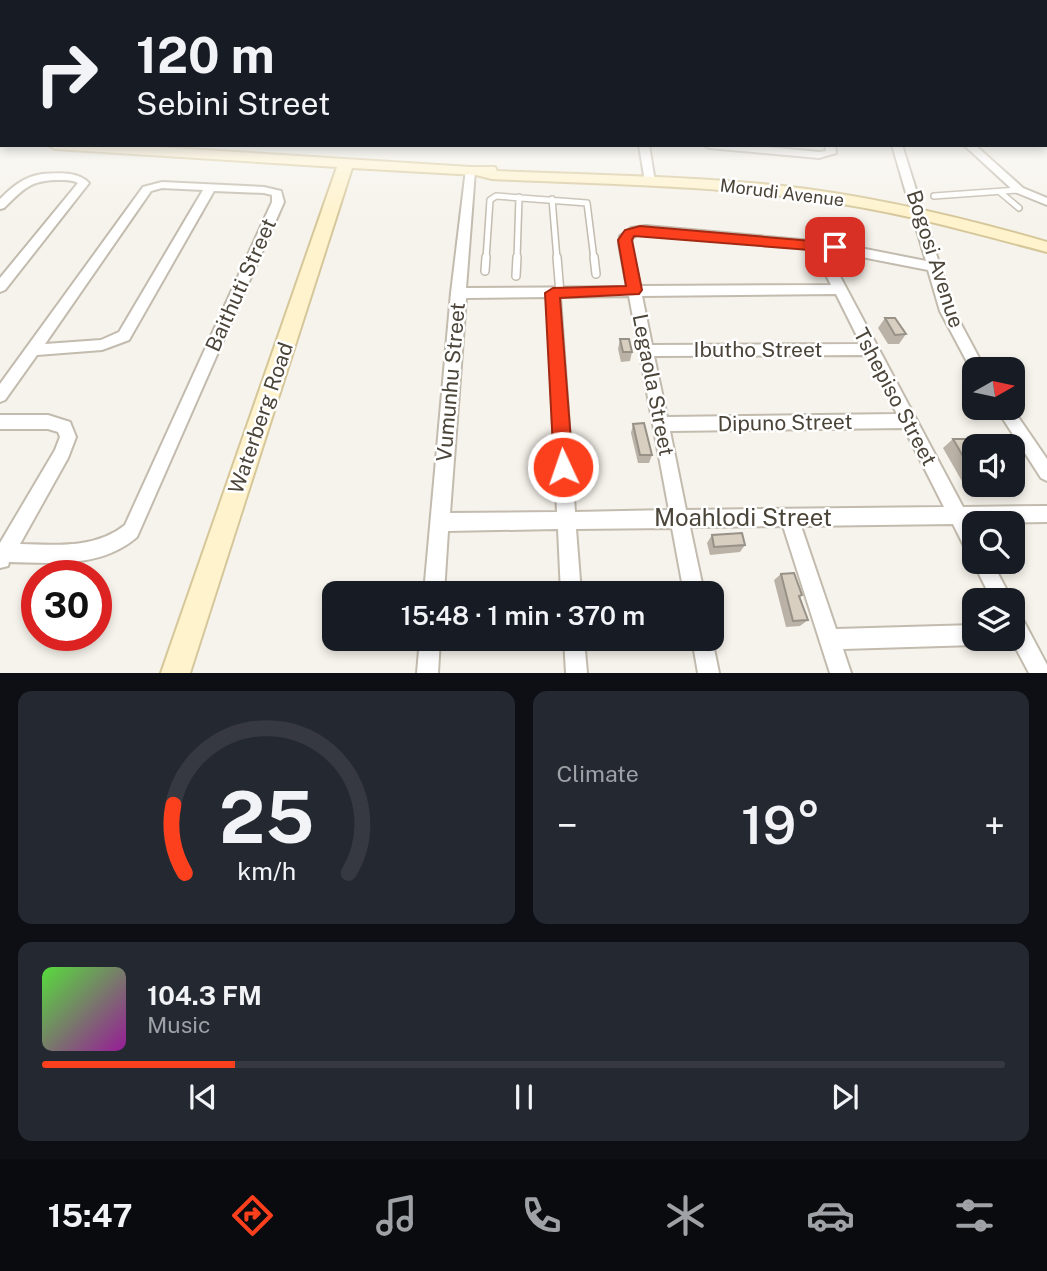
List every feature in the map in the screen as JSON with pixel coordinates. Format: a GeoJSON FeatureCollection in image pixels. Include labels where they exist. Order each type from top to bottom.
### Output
{"type":"FeatureCollection","features":[{"type":"Feature","properties":{"kind":"street"},"geometry":{"type":"LineString","coordinates":[[159,151],[346,163]]}},
{"type":"Feature","properties":{"kind":"street"},"geometry":{"type":"LineString","coordinates":[[645,151],[650,182]]}},
{"type":"Feature","properties":{"kind":"street"},"geometry":{"type":"LineString","coordinates":[[779,151],[819,155],[826,151]]}},
{"type":"Feature","properties":{"kind":"street","name":"Bogosi Avenue"},"geometry":{"type":"LineString","coordinates":[[899,151],[954,327],[971,357]]}},
{"type":"Feature","properties":{"kind":"street"},"geometry":{"type":"LineString","coordinates":[[976,151],[1019,190],[1047,202]]}},
{"type":"Feature","properties":{"kind":"street","name":"Morudi Avenue"},"geometry":{"type":"LineString","coordinates":[[346,163],[473,171],[492,175],[554,176],[787,192],[919,214],[1047,247]]}},
{"type":"Feature","properties":{"kind":"street","name":"Waterberg Road"},"geometry":{"type":"LineString","coordinates":[[175,673],[346,163]]}},
{"type":"Feature","properties":{"kind":"street","name":"Vumunhu Street"},"geometry":{"type":"LineString","coordinates":[[435,581],[458,293],[473,171]]}},
{"type":"Feature","properties":{"kind":"street"},"geometry":{"type":"LineString","coordinates":[[0,206],[22,183],[36,177],[76,178],[85,183],[0,286]]}},
{"type":"Feature","properties":{"kind":"street","name":"Baithuti Street"},"geometry":{"type":"LineString","coordinates":[[0,396],[143,192],[162,185],[270,190],[278,193],[279,198],[131,531],[117,544],[95,550],[2,556]]}},
{"type":"Feature","properties":{"kind":"street"},"geometry":{"type":"LineString","coordinates":[[31,350],[102,345],[124,336],[210,188]]}},
{"type":"Feature","properties":{"kind":"street","name":"Legaola Street"},"geometry":{"type":"LineString","coordinates":[[692,581],[625,244],[626,236],[635,231],[817,245],[934,267]]}},
{"type":"Feature","properties":{"kind":"street","name":"Tshepiso Street"},"geometry":{"type":"LineString","coordinates":[[817,245],[962,523]]}},
{"type":"Feature","properties":{"kind":"street"},"geometry":{"type":"LineString","coordinates":[[458,293],[838,289]]}},
{"type":"Feature","properties":{"kind":"street"},"geometry":{"type":"LineString","coordinates":[[556,293],[570,581]]}},
{"type":"Feature","properties":{"kind":"street","name":"Ibutho Street"},"geometry":{"type":"LineString","coordinates":[[646,351],[870,349]]}},
{"type":"Feature","properties":{"kind":"street"},"geometry":{"type":"LineString","coordinates":[[1012,420],[1047,473]]}},
{"type":"Feature","properties":{"kind":"street","name":"Dipuno Street"},"geometry":{"type":"LineString","coordinates":[[661,425],[909,421]]}},
{"type":"Feature","properties":{"kind":"street"},"geometry":{"type":"LineString","coordinates":[[0,422],[48,422],[60,425],[67,431],[62,453],[2,556]]}},
{"type":"Feature","properties":{"kind":"street","name":"Moahlodi Street"},"geometry":{"type":"LineString","coordinates":[[440,522],[1047,514]]}},
{"type":"Feature","properties":{"kind":"street"},"geometry":{"type":"LineString","coordinates":[[790,519],[841,673]]}},
{"type":"Feature","properties":{"kind":"street"},"geometry":{"type":"LineString","coordinates":[[830,639],[962,635]]}},
{"type":"Feature","properties":{"kind":"street"},"geometry":{"type":"LineString","coordinates":[[1025,646],[1041,673]]}},
{"type":"Feature","properties":{"kind":"street"},"geometry":{"type":"LineString","coordinates":[[427,673],[429,651]]}},
{"type":"Feature","properties":{"kind":"street"},"geometry":{"type":"LineString","coordinates":[[575,651],[577,673]]}},
{"type":"Feature","properties":{"kind":"street"},"geometry":{"type":"LineString","coordinates":[[704,651],[709,673]]}},
{"type":"Feature","properties":{"kind":"lane"},"geometry":{"type":"LineString","coordinates":[[934,196],[1019,190]]}},
{"type":"Feature","properties":{"kind":"lane"},"geometry":{"type":"LineString","coordinates":[[1000,192],[1019,208]]}},
{"type":"Feature","properties":{"kind":"lane"},"geometry":{"type":"LineString","coordinates":[[485,271],[490,200],[496,196],[587,202],[596,274]]}},
{"type":"Feature","properties":{"kind":"lane"},"geometry":{"type":"LineString","coordinates":[[516,276],[519,197]]}},
{"type":"Feature","properties":{"kind":"lane"},"geometry":{"type":"LineString","coordinates":[[552,199],[556,293]]}},
{"type":"Feature","properties":{"kind":"building"},"geometry":{"type":"Polygon","coordinates":[[[885,318],[895,318],[906,334],[895,335],[885,318]]]}},
{"type":"Feature","properties":{"kind":"building"},"geometry":{"type":"Polygon","coordinates":[[[620,339],[629,339],[632,352],[623,352],[620,339]]]}},
{"type":"Feature","properties":{"kind":"building"},"geometry":{"type":"Polygon","coordinates":[[[644,423],[652,455],[640,455],[633,424],[644,423]]]}},
{"type":"Feature","properties":{"kind":"building"},"geometry":{"type":"Polygon","coordinates":[[[953,439],[962,439],[962,455],[953,439]]]}},
{"type":"Feature","properties":{"kind":"building"},"geometry":{"type":"Polygon","coordinates":[[[742,533],[745,545],[714,547],[712,535],[742,533]]]}},
{"type":"Feature","properties":{"kind":"building"},"geometry":{"type":"Polygon","coordinates":[[[794,573],[808,620],[793,621],[781,574],[794,573]]]}},
{"type":"Feature","properties":{"kind":"route"},"geometry":{"type":"LineString","coordinates":[[563,467],[553,293],[634,290],[625,240],[630,233],[640,230],[835,247]]}}]}
